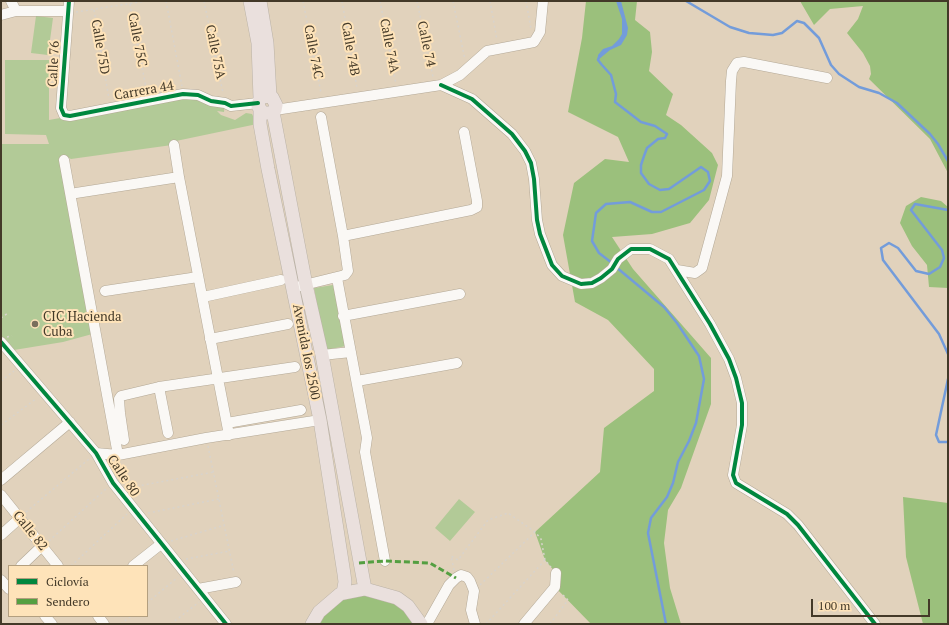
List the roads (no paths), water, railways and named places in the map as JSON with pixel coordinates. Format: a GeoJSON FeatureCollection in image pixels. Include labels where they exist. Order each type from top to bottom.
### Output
{"type":"FeatureCollection","features":[{"type":"Feature","properties":{"kind":"main road","name":"Avenida los 2500"},"geometry":{"type":"LineString","coordinates":[[250,1],[258,43],[263,105]]}},
{"type":"Feature","properties":{"kind":"main road","name":"Avenida los 2500"},"geometry":{"type":"LineString","coordinates":[[260,1],[267,43],[263,105],[260,124],[266,154],[300,286],[322,356],[365,589]]}},
{"type":"Feature","properties":{"kind":"main road","name":"Avenida los 2500"},"geometry":{"type":"LineString","coordinates":[[300,286],[344,574],[345,582],[343,593]]}},
{"type":"Feature","properties":{"kind":"main road"},"geometry":{"type":"LineString","coordinates":[[312,624],[320,612],[332,599],[343,593],[365,589],[397,598],[408,606],[421,624]]}},
{"type":"Feature","properties":{"kind":"street"},"geometry":{"type":"LineString","coordinates":[[11,1],[16,11]]}},
{"type":"Feature","properties":{"kind":"street","name":"Carrera 44"},"geometry":{"type":"LineString","coordinates":[[64,115],[70,116],[183,94],[198,94],[211,101],[225,103],[232,106],[323,103],[438,86],[460,75],[487,51],[534,42],[540,32],[543,1]]}},
{"type":"Feature","properties":{"kind":"street"},"geometry":{"type":"LineString","coordinates":[[1,15],[16,11],[68,9]]}},
{"type":"Feature","properties":{"kind":"street","name":"Calle 76"},"geometry":{"type":"LineString","coordinates":[[64,115],[61,108],[68,9]]}},
{"type":"Feature","properties":{"kind":"street"},"geometry":{"type":"LineString","coordinates":[[677,270],[695,272],[702,268],[728,176],[732,71],[737,63],[744,62],[827,78]]}},
{"type":"Feature","properties":{"kind":"street"},"geometry":{"type":"LineString","coordinates":[[438,86],[472,99],[512,134],[525,151],[531,163],[534,179],[537,220],[540,234],[552,265],[562,276],[581,284],[592,283],[612,269],[618,259],[631,249],[650,249],[669,259],[716,335],[729,359],[736,378],[742,403],[742,425],[733,474],[736,483],[787,514],[798,525],[875,624]]}},
{"type":"Feature","properties":{"kind":"street"},"geometry":{"type":"LineString","coordinates":[[300,286],[337,278],[345,275],[348,270],[321,117]]}},
{"type":"Feature","properties":{"kind":"street"},"geometry":{"type":"LineString","coordinates":[[343,236],[471,210],[477,207],[464,132]]}},
{"type":"Feature","properties":{"kind":"street"},"geometry":{"type":"LineString","coordinates":[[174,145],[217,378],[230,435]]}},
{"type":"Feature","properties":{"kind":"street"},"geometry":{"type":"LineString","coordinates":[[64,160],[118,454]]}},
{"type":"Feature","properties":{"kind":"street"},"geometry":{"type":"LineString","coordinates":[[76,194],[179,177]]}},
{"type":"Feature","properties":{"kind":"street"},"geometry":{"type":"LineString","coordinates":[[105,291],[198,276]]}},
{"type":"Feature","properties":{"kind":"street"},"geometry":{"type":"LineString","coordinates":[[337,278],[367,438],[365,452],[385,561]]}},
{"type":"Feature","properties":{"kind":"street"},"geometry":{"type":"LineString","coordinates":[[203,297],[281,280]]}},
{"type":"Feature","properties":{"kind":"street"},"geometry":{"type":"LineString","coordinates":[[344,316],[460,294]]}},
{"type":"Feature","properties":{"kind":"street"},"geometry":{"type":"LineString","coordinates":[[210,339],[288,324]]}},
{"type":"Feature","properties":{"kind":"street","name":"Calle 80"},"geometry":{"type":"LineString","coordinates":[[1,342],[96,453],[115,487],[226,624]]}},
{"type":"Feature","properties":{"kind":"street"},"geometry":{"type":"LineString","coordinates":[[322,356],[351,352]]}},
{"type":"Feature","properties":{"kind":"street"},"geometry":{"type":"LineString","coordinates":[[357,381],[457,363]]}},
{"type":"Feature","properties":{"kind":"street"},"geometry":{"type":"LineString","coordinates":[[124,440],[119,399],[122,396],[159,387],[295,367]]}},
{"type":"Feature","properties":{"kind":"street"},"geometry":{"type":"LineString","coordinates":[[159,387],[168,434]]}},
{"type":"Feature","properties":{"kind":"street"},"geometry":{"type":"LineString","coordinates":[[227,423],[301,410]]}},
{"type":"Feature","properties":{"kind":"street"},"geometry":{"type":"LineString","coordinates":[[96,453],[118,454],[320,420]]}},
{"type":"Feature","properties":{"kind":"street"},"geometry":{"type":"LineString","coordinates":[[1,480],[70,422]]}},
{"type":"Feature","properties":{"kind":"street","name":"Calle 82"},"geometry":{"type":"LineString","coordinates":[[1,495],[57,565]]}},
{"type":"Feature","properties":{"kind":"street"},"geometry":{"type":"LineString","coordinates":[[1,535],[20,518]]}},
{"type":"Feature","properties":{"kind":"street"},"geometry":{"type":"LineString","coordinates":[[134,565],[162,544]]}},
{"type":"Feature","properties":{"kind":"street"},"geometry":{"type":"LineString","coordinates":[[22,565],[42,546]]}},
{"type":"Feature","properties":{"kind":"street"},"geometry":{"type":"LineString","coordinates":[[524,624],[555,587],[556,573]]}},
{"type":"Feature","properties":{"kind":"street"},"geometry":{"type":"LineString","coordinates":[[427,624],[450,585],[456,578],[461,576],[467,577],[474,591],[471,610],[475,624]]}},
{"type":"Feature","properties":{"kind":"street"},"geometry":{"type":"LineString","coordinates":[[198,589],[236,582]]}},
{"type":"Feature","properties":{"kind":"water"},"geometry":{"type":"Polygon","coordinates":[[[616,1],[621,1],[628,28],[627,35],[621,45],[610,50],[598,60],[598,55],[603,49],[612,46],[622,34],[622,19],[616,1]]]}},
{"type":"Feature","properties":{"kind":"waterway"},"geometry":{"type":"LineString","coordinates":[[686,1],[730,27],[749,33],[773,35],[782,33],[797,21],[804,23],[819,38],[831,65],[839,74],[859,87],[879,93],[897,103],[930,134],[948,161]]}},
{"type":"Feature","properties":{"kind":"waterway"},"geometry":{"type":"LineString","coordinates":[[599,57],[598,60],[611,75],[616,94],[615,102],[641,122],[655,126],[667,134],[665,138],[658,139],[647,148],[644,156],[641,165],[641,173],[649,184],[660,190],[669,189],[701,167],[708,172],[710,181],[704,190],[661,212],[652,212],[630,202],[606,204],[596,213],[592,241],[599,253],[612,263]]}},
{"type":"Feature","properties":{"kind":"waterway"},"geometry":{"type":"LineString","coordinates":[[948,210],[915,204],[911,210],[942,250],[944,258],[940,267],[929,274],[916,271],[898,248],[889,243],[881,248],[883,260],[939,334],[948,354]]}},
{"type":"Feature","properties":{"kind":"waterway"},"geometry":{"type":"LineString","coordinates":[[616,267],[664,307],[677,323],[699,356],[704,379],[696,423],[678,462],[673,483],[667,497],[651,518],[648,533],[666,624]]}},
{"type":"Feature","properties":{"kind":"waterway"},"geometry":{"type":"LineString","coordinates":[[948,379],[936,435],[939,442],[948,442]]}},
{"type":"Feature","properties":{"kind":"place","name":"CIC Hacienda Cuba"},"geometry":{"type":"Point","coordinates":[35,324]}}]}
